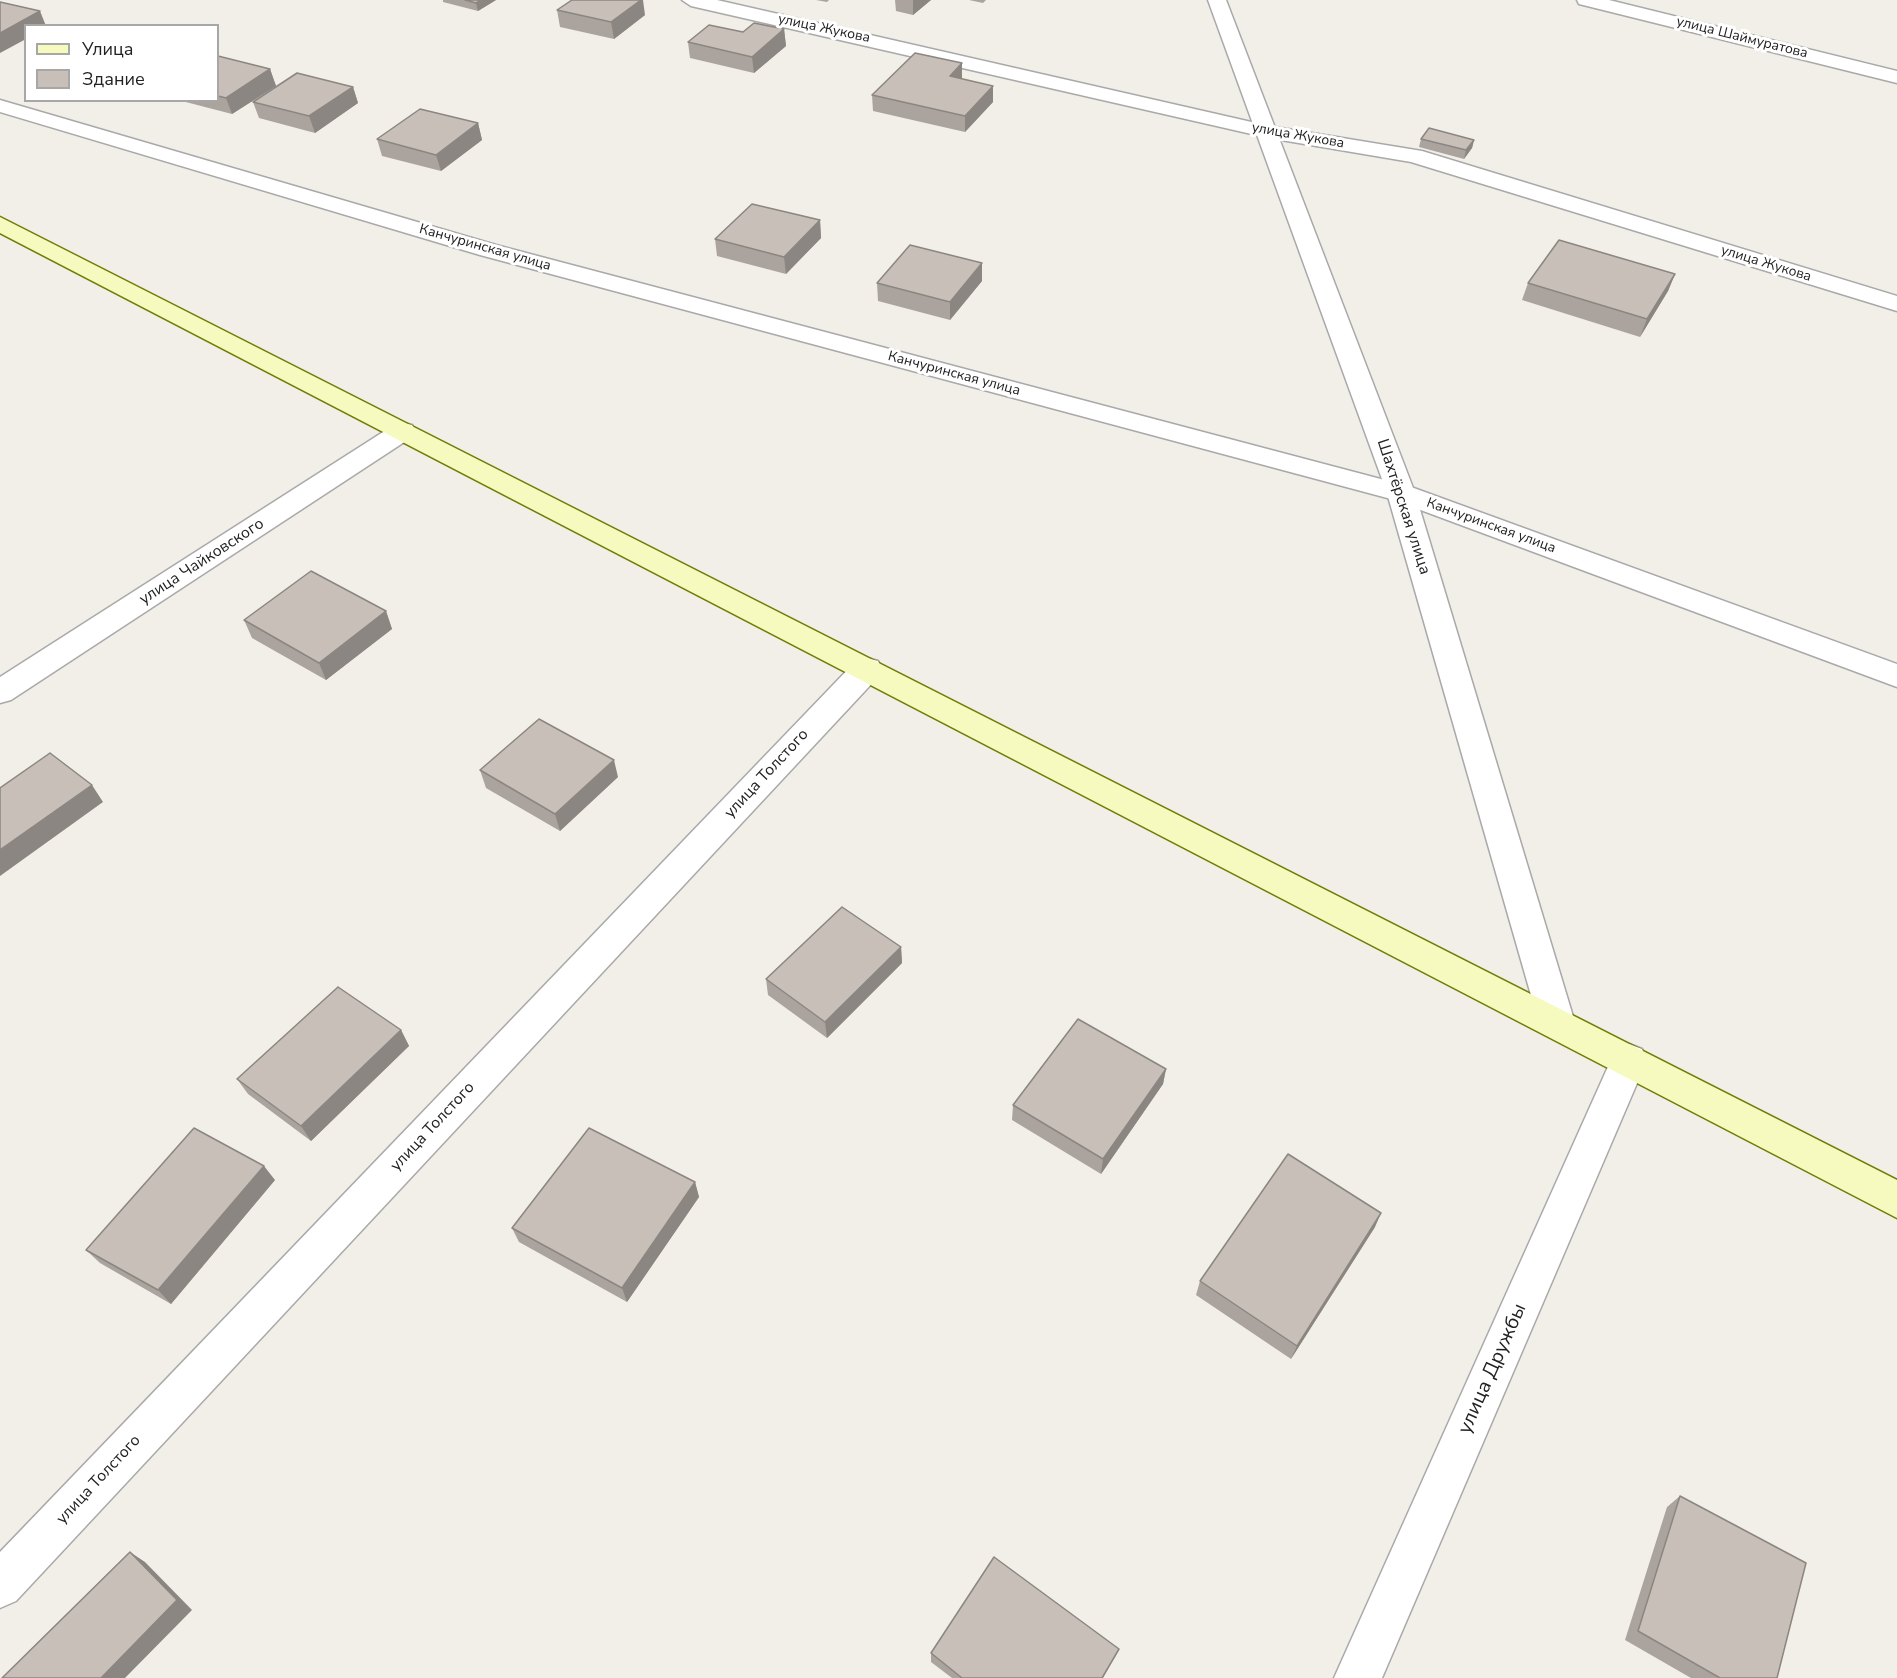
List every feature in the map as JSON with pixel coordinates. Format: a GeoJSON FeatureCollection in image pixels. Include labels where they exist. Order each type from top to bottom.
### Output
{"type":"FeatureCollection","features":[{"type":"Feature","properties":{"kind":"main road"},"geometry":{"type":"LineString","coordinates":[[0,224],[1629,1060],[1897,1200]]}},
{"type":"Feature","properties":{"kind":"street","name":"улица Жукова"},"geometry":{"type":"LineString","coordinates":[[691,0],[859,36],[1269,132],[1414,156],[1897,304]]}},
{"type":"Feature","properties":{"kind":"street","name":"Шахтёрская улица"},"geometry":{"type":"LineString","coordinates":[[1217,0],[1269,132],[1401,493],[1557,1023]]}},
{"type":"Feature","properties":{"kind":"street","name":"улица Шаймуратова"},"geometry":{"type":"LineString","coordinates":[[1586,0],[1897,77]]}},
{"type":"Feature","properties":{"kind":"street","name":"Канчуринская улица"},"geometry":{"type":"LineString","coordinates":[[0,106],[488,250],[1401,493],[1897,676]]}},
{"type":"Feature","properties":{"kind":"street","name":"улица Чайковского"},"geometry":{"type":"LineString","coordinates":[[0,692],[403,432]]}},
{"type":"Feature","properties":{"kind":"street","name":"улица Толстого"},"geometry":{"type":"LineString","coordinates":[[0,1585],[867,669]]}},
{"type":"Feature","properties":{"kind":"street","name":"улица Дружбы"},"geometry":{"type":"LineString","coordinates":[[1358,1678],[1629,1060]]}},
{"type":"Feature","properties":{"kind":"building"},"geometry":{"type":"Polygon","coordinates":[[[465,0],[481,0],[476,3],[465,0]]]}},
{"type":"Feature","properties":{"kind":"building"},"geometry":{"type":"Polygon","coordinates":[[[572,0],[641,0],[611,22],[557,10],[572,0]]]}},
{"type":"Feature","properties":{"kind":"building"},"geometry":{"type":"Polygon","coordinates":[[[0,2],[40,11],[0,33],[0,2]]]}},
{"type":"Feature","properties":{"kind":"building"},"geometry":{"type":"Polygon","coordinates":[[[754,23],[784,29],[752,57],[688,42],[709,25],[743,32],[754,23]]]}},
{"type":"Feature","properties":{"kind":"building"},"geometry":{"type":"Polygon","coordinates":[[[915,53],[962,63],[950,76],[993,86],[965,116],[872,95],[915,53]]]}},
{"type":"Feature","properties":{"kind":"building"},"geometry":{"type":"Polygon","coordinates":[[[219,56],[270,69],[226,98],[219,96],[219,56]]]}},
{"type":"Feature","properties":{"kind":"building"},"geometry":{"type":"Polygon","coordinates":[[[297,73],[353,87],[309,116],[253,102],[297,73]]]}},
{"type":"Feature","properties":{"kind":"building"},"geometry":{"type":"Polygon","coordinates":[[[420,109],[478,123],[436,155],[377,139],[420,109]]]}},
{"type":"Feature","properties":{"kind":"building"},"geometry":{"type":"Polygon","coordinates":[[[1429,128],[1474,140],[1466,150],[1421,139],[1429,128]]]}},
{"type":"Feature","properties":{"kind":"building"},"geometry":{"type":"Polygon","coordinates":[[[752,204],[820,220],[784,257],[715,239],[752,204]]]}},
{"type":"Feature","properties":{"kind":"building"},"geometry":{"type":"Polygon","coordinates":[[[1559,240],[1675,274],[1647,319],[1528,283],[1559,240]]]}},
{"type":"Feature","properties":{"kind":"building"},"geometry":{"type":"Polygon","coordinates":[[[910,245],[982,263],[950,302],[877,283],[910,245]]]}},
{"type":"Feature","properties":{"kind":"building"},"geometry":{"type":"Polygon","coordinates":[[[311,571],[386,611],[319,663],[244,620],[311,571]]]}},
{"type":"Feature","properties":{"kind":"building"},"geometry":{"type":"Polygon","coordinates":[[[539,719],[614,760],[555,814],[480,770],[539,719]]]}},
{"type":"Feature","properties":{"kind":"building"},"geometry":{"type":"Polygon","coordinates":[[[50,753],[92,785],[0,850],[0,788],[50,753]]]}},
{"type":"Feature","properties":{"kind":"building"},"geometry":{"type":"Polygon","coordinates":[[[842,907],[901,947],[825,1022],[766,979],[842,907]]]}},
{"type":"Feature","properties":{"kind":"building"},"geometry":{"type":"Polygon","coordinates":[[[338,987],[401,1030],[301,1126],[237,1079],[338,987]]]}},
{"type":"Feature","properties":{"kind":"building"},"geometry":{"type":"Polygon","coordinates":[[[1078,1019],[1166,1069],[1103,1159],[1013,1105],[1078,1019]]]}},
{"type":"Feature","properties":{"kind":"building"},"geometry":{"type":"Polygon","coordinates":[[[194,1128],[264,1166],[158,1290],[86,1250],[194,1128]]]}},
{"type":"Feature","properties":{"kind":"building"},"geometry":{"type":"Polygon","coordinates":[[[589,1128],[695,1182],[622,1288],[512,1228],[589,1128]]]}},
{"type":"Feature","properties":{"kind":"building"},"geometry":{"type":"Polygon","coordinates":[[[1288,1154],[1381,1213],[1297,1346],[1200,1281],[1288,1154]]]}},
{"type":"Feature","properties":{"kind":"building"},"geometry":{"type":"Polygon","coordinates":[[[1680,1496],[1806,1563],[1777,1678],[1720,1678],[1638,1631],[1680,1496]]]}},
{"type":"Feature","properties":{"kind":"building"},"geometry":{"type":"Polygon","coordinates":[[[130,1552],[177,1600],[101,1678],[2,1678],[130,1552]]]}},
{"type":"Feature","properties":{"kind":"building"},"geometry":{"type":"Polygon","coordinates":[[[994,1557],[1119,1649],[1102,1678],[962,1678],[931,1653],[994,1557]]]}}]}
